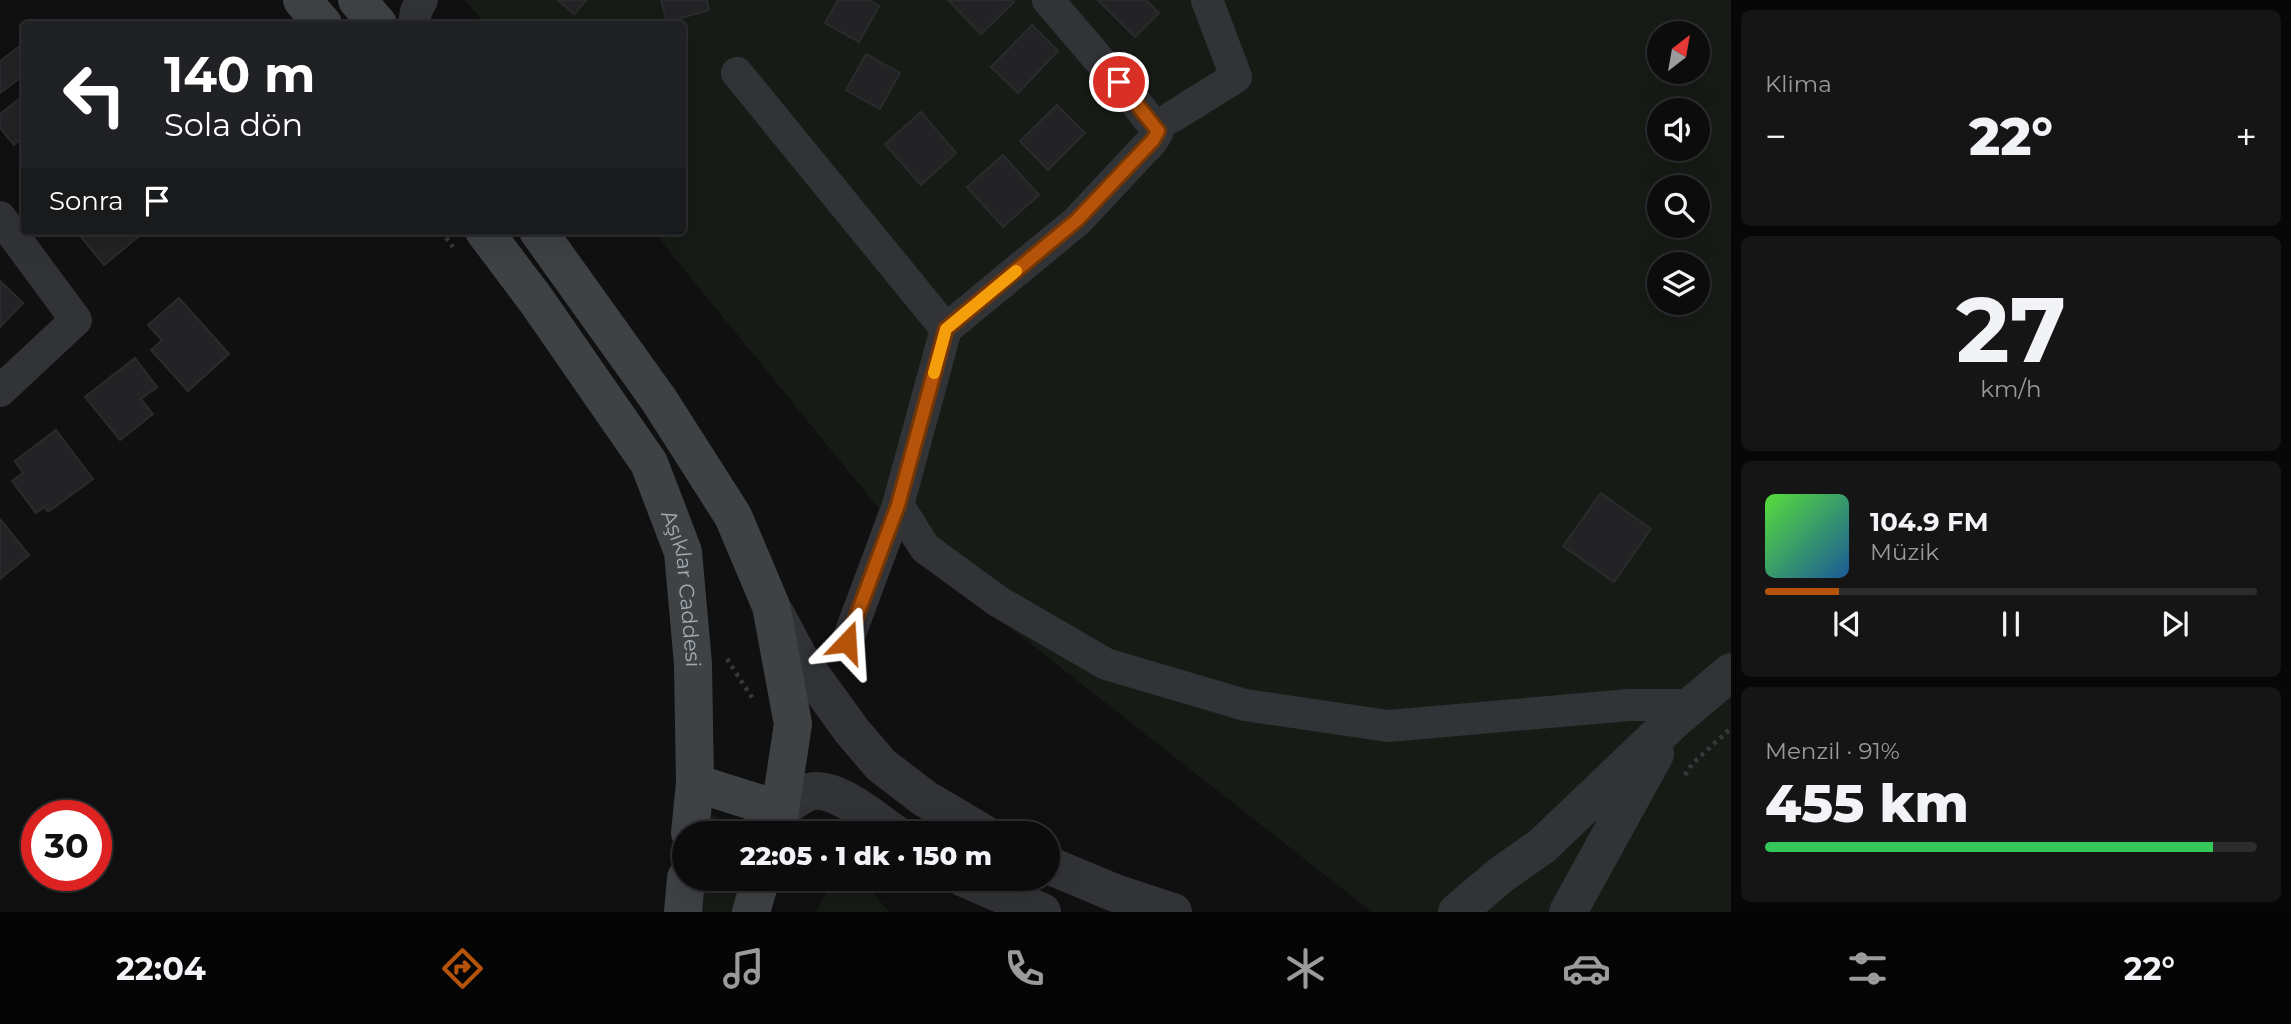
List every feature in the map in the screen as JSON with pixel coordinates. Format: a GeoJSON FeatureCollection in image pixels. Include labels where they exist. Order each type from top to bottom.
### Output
{"type":"FeatureCollection","features":[{"type":"Feature","properties":{"kind":"main road"},"geometry":{"type":"LineString","coordinates":[[302,0],[320,21]]}},
{"type":"Feature","properties":{"kind":"main road"},"geometry":{"type":"LineString","coordinates":[[357,0],[375,21]]}},
{"type":"Feature","properties":{"kind":"main road","name":"Aşıklar Caddesi"},"geometry":{"type":"LineString","coordinates":[[487,235],[536,300],[649,463],[683,552],[693,664],[695,783],[691,821]]}},
{"type":"Feature","properties":{"kind":"main road"},"geometry":{"type":"LineString","coordinates":[[541,235],[659,400],[733,516],[771,606],[793,724],[777,821],[695,783]]}},
{"type":"Feature","properties":{"kind":"main road"},"geometry":{"type":"LineString","coordinates":[[682,912],[684,891]]}},
{"type":"Feature","properties":{"kind":"main road"},"geometry":{"type":"LineString","coordinates":[[751,912],[757,891]]}},
{"type":"Feature","properties":{"kind":"street"},"geometry":{"type":"LineString","coordinates":[[414,21],[422,0]]}},
{"type":"Feature","properties":{"kind":"street"},"geometry":{"type":"LineString","coordinates":[[847,642],[898,505],[946,329],[1077,220],[1153,140],[1158,131],[1048,0]]}},
{"type":"Feature","properties":{"kind":"street"},"geometry":{"type":"LineString","coordinates":[[1172,117],[1236,77],[1207,0]]}},
{"type":"Feature","properties":{"kind":"street"},"geometry":{"type":"LineString","coordinates":[[737,73],[946,329]]}},
{"type":"Feature","properties":{"kind":"street"},"geometry":{"type":"LineString","coordinates":[[0,217],[76,320],[0,391]]}},
{"type":"Feature","properties":{"kind":"street"},"geometry":{"type":"LineString","coordinates":[[898,505],[925,548],[999,602],[1106,664],[1245,705],[1388,726],[1629,705],[1682,713]]}},
{"type":"Feature","properties":{"kind":"street"},"geometry":{"type":"LineString","coordinates":[[771,606],[799,657],[852,731],[881,765],[924,797],[963,821]]}},
{"type":"Feature","properties":{"kind":"street"},"geometry":{"type":"LineString","coordinates":[[1457,912],[1502,874],[1542,846],[1682,713],[1731,672]]}},
{"type":"Feature","properties":{"kind":"street"},"geometry":{"type":"LineString","coordinates":[[1568,912],[1682,713]]}},
{"type":"Feature","properties":{"kind":"street"},"geometry":{"type":"LineString","coordinates":[[777,821],[809,792],[836,794],[876,821]]}},
{"type":"Feature","properties":{"kind":"street"},"geometry":{"type":"LineString","coordinates":[[1060,869],[1115,893],[1173,912]]}},
{"type":"Feature","properties":{"kind":"street"},"geometry":{"type":"LineString","coordinates":[[994,891],[1042,912]]}},
{"type":"Feature","properties":{"kind":"shaded area"},"geometry":{"type":"Polygon","coordinates":[[[465,0],[1731,0],[1731,912],[1372,912],[915,553],[656,235],[686,235],[686,21],[482,21],[465,0]]]}},
{"type":"Feature","properties":{"kind":"shaded area"},"geometry":{"type":"Polygon","coordinates":[[[705,812],[729,821],[705,821],[705,812]]]}},
{"type":"Feature","properties":{"kind":"shaded area"},"geometry":{"type":"Polygon","coordinates":[[[699,891],[748,891],[740,912],[697,912],[699,891]]]}},
{"type":"Feature","properties":{"kind":"shaded area"},"geometry":{"type":"Polygon","coordinates":[[[830,891],[871,891],[889,912],[817,912],[830,891]]]}},
{"type":"Feature","properties":{"kind":"building"},"geometry":{"type":"Polygon","coordinates":[[[558,0],[587,0],[574,14],[558,0]]]}},
{"type":"Feature","properties":{"kind":"building"},"geometry":{"type":"Polygon","coordinates":[[[661,0],[707,0],[709,10],[667,21],[661,0]]]}},
{"type":"Feature","properties":{"kind":"building"},"geometry":{"type":"Polygon","coordinates":[[[838,0],[869,0],[879,6],[859,42],[825,23],[838,0]]]}},
{"type":"Feature","properties":{"kind":"building"},"geometry":{"type":"Polygon","coordinates":[[[948,0],[1012,0],[1014,2],[981,34],[948,0]]]}},
{"type":"Feature","properties":{"kind":"building"},"geometry":{"type":"Polygon","coordinates":[[[1098,0],[1146,0],[1159,13],[1135,37],[1098,0]]]}},
{"type":"Feature","properties":{"kind":"building"},"geometry":{"type":"Polygon","coordinates":[[[1032,25],[1058,51],[1018,93],[991,67],[1032,25]]]}},
{"type":"Feature","properties":{"kind":"building"},"geometry":{"type":"Polygon","coordinates":[[[21,45],[21,77],[0,93],[0,61],[21,45]]]}},
{"type":"Feature","properties":{"kind":"building"},"geometry":{"type":"Polygon","coordinates":[[[866,54],[900,73],[880,109],[846,90],[866,54]]]}},
{"type":"Feature","properties":{"kind":"building"},"geometry":{"type":"Polygon","coordinates":[[[21,97],[21,139],[14,145],[0,128],[0,114],[21,97]]]}},
{"type":"Feature","properties":{"kind":"building"},"geometry":{"type":"Polygon","coordinates":[[[1057,105],[1085,133],[1048,170],[1020,141],[1057,105]]]}},
{"type":"Feature","properties":{"kind":"building"},"geometry":{"type":"Polygon","coordinates":[[[921,112],[956,153],[921,185],[885,144],[921,112]]]}},
{"type":"Feature","properties":{"kind":"building"},"geometry":{"type":"Polygon","coordinates":[[[1003,155],[1039,195],[1003,227],[967,187],[1003,155]]]}},
{"type":"Feature","properties":{"kind":"building"},"geometry":{"type":"Polygon","coordinates":[[[79,235],[141,235],[104,265],[79,235]]]}},
{"type":"Feature","properties":{"kind":"building"},"geometry":{"type":"Polygon","coordinates":[[[0,281],[23,303],[0,327],[0,281]]]}},
{"type":"Feature","properties":{"kind":"building"},"geometry":{"type":"Polygon","coordinates":[[[179,298],[229,354],[188,391],[151,350],[162,340],[148,325],[179,298]]]}},
{"type":"Feature","properties":{"kind":"building"},"geometry":{"type":"Polygon","coordinates":[[[135,358],[157,387],[141,399],[153,414],[120,440],[85,397],[135,358]]]}},
{"type":"Feature","properties":{"kind":"building"},"geometry":{"type":"Polygon","coordinates":[[[56,430],[93,479],[48,512],[44,507],[36,513],[12,481],[23,473],[15,461],[56,430]]]}},
{"type":"Feature","properties":{"kind":"building"},"geometry":{"type":"Polygon","coordinates":[[[1601,493],[1651,529],[1614,582],[1563,546],[1601,493]]]}},
{"type":"Feature","properties":{"kind":"building"},"geometry":{"type":"Polygon","coordinates":[[[0,519],[29,555],[0,579],[0,519]]]}},
{"type":"Feature","properties":{"kind":"slow traffic"},"geometry":{"type":"LineString","coordinates":[[934,373],[946,329],[1016,271]]}},
{"type":"Feature","properties":{"kind":"route"},"geometry":{"type":"LineString","coordinates":[[847,642],[898,505],[946,329],[1077,220],[1153,140],[1158,131],[1119,82]]}}]}
